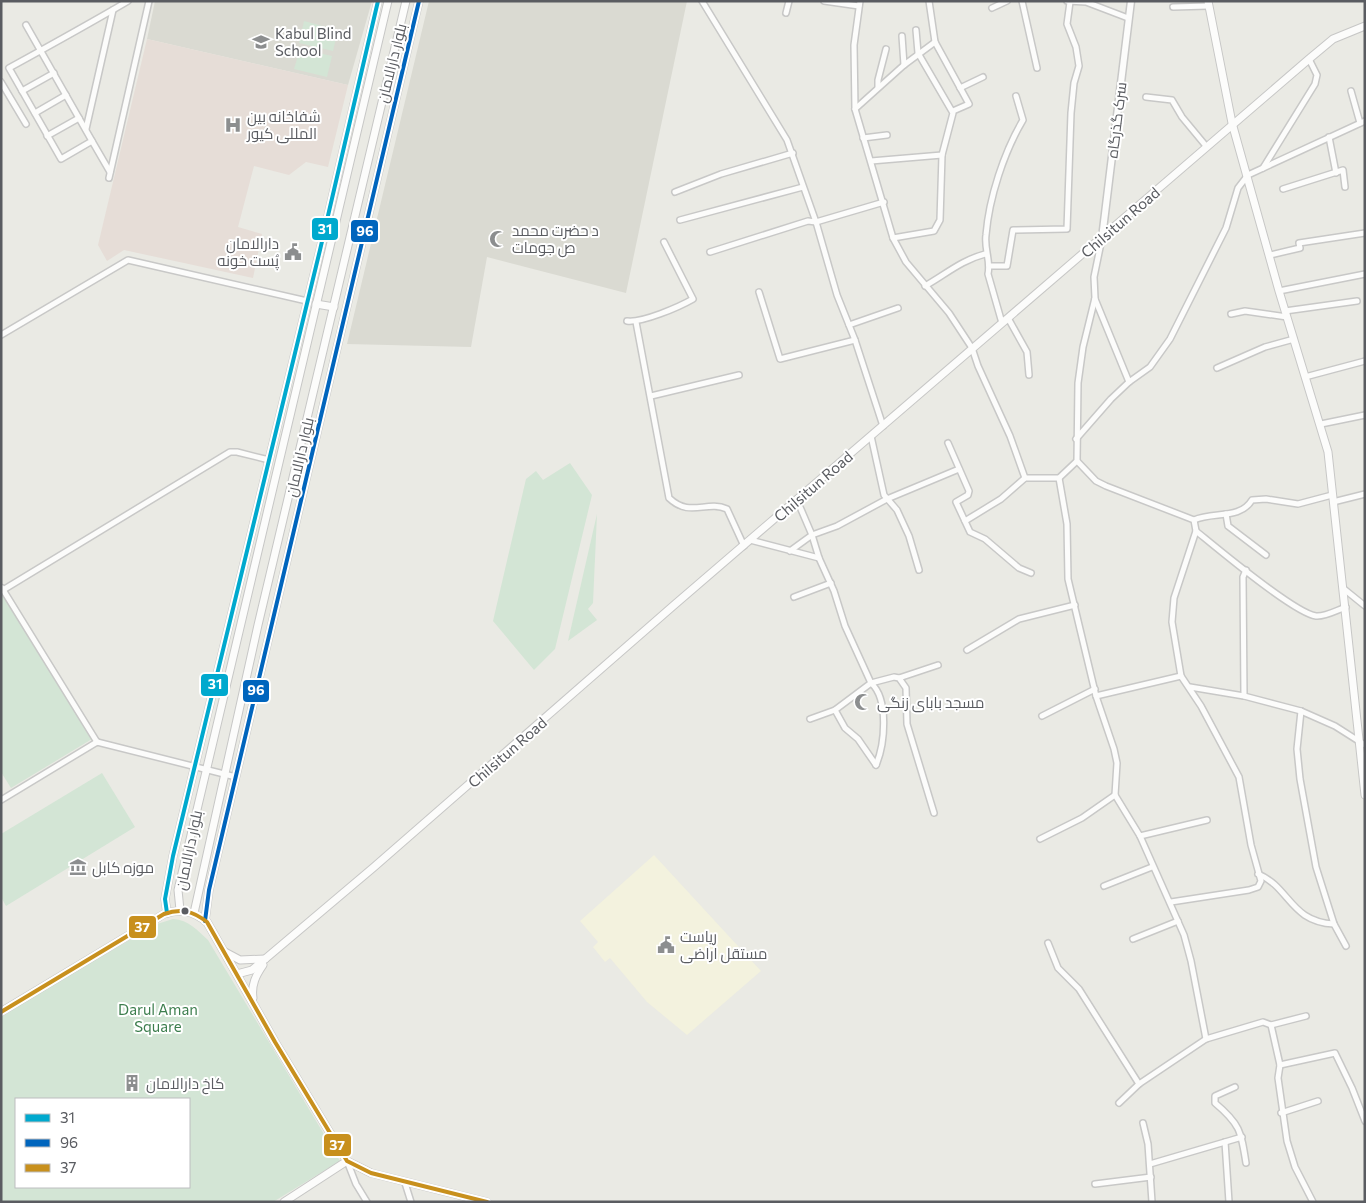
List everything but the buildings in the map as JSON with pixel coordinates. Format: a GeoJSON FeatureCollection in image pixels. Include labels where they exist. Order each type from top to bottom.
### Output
{"type":"FeatureCollection","features":[{"type":"Feature","properties":{"kind":"main road","name":"بلوار دارالامان"},"geometry":{"type":"LineString","coordinates":[[180,910],[178,890],[388,1]]}},
{"type":"Feature","properties":{"kind":"main road","name":"بلوار دارالامان"},"geometry":{"type":"LineString","coordinates":[[194,913],[224,774],[406,1]]}},
{"type":"Feature","properties":{"kind":"main road"},"geometry":{"type":"LineString","coordinates":[[1208,4],[1232,123],[1279,291],[1328,452],[1362,744],[1365,795]]}},
{"type":"Feature","properties":{"kind":"main road","name":"Chilsitun Road"},"geometry":{"type":"LineString","coordinates":[[268,958],[972,348],[1102,238],[1232,123],[1333,39],[1365,26]]}},
{"type":"Feature","properties":{"kind":"main road"},"geometry":{"type":"LineString","coordinates":[[316,304],[334,307]]}},
{"type":"Feature","properties":{"kind":"main road"},"geometry":{"type":"LineString","coordinates":[[1,1012],[167,913],[180,910],[194,913],[205,920],[347,1161],[371,1173],[405,1183],[488,1202]]}},
{"type":"Feature","properties":{"kind":"main road"},"geometry":{"type":"LineString","coordinates":[[224,951],[240,960],[268,958]]}},
{"type":"Feature","properties":{"kind":"main road"},"geometry":{"type":"LineString","coordinates":[[237,974],[252,970],[268,958]]}},
{"type":"Feature","properties":{"kind":"main road"},"geometry":{"type":"LineString","coordinates":[[257,1010],[252,996],[252,988],[255,977],[268,958]]}},
{"type":"Feature","properties":{"kind":"main road"},"geometry":{"type":"LineString","coordinates":[[284,1202],[347,1161]]}},
{"type":"Feature","properties":{"kind":"street"},"geometry":{"type":"LineString","coordinates":[[92,140],[61,159],[9,68],[128,1]]}},
{"type":"Feature","properties":{"kind":"street"},"geometry":{"type":"LineString","coordinates":[[26,25],[110,175],[150,1]]}},
{"type":"Feature","properties":{"kind":"street"},"geometry":{"type":"LineString","coordinates":[[167,913],[164,906],[168,882],[378,1]]}},
{"type":"Feature","properties":{"kind":"street"},"geometry":{"type":"LineString","coordinates":[[205,920],[209,890],[420,1]]}},
{"type":"Feature","properties":{"kind":"street"},"geometry":{"type":"LineString","coordinates":[[702,1],[775,118],[793,153],[816,222],[837,295],[855,340],[883,426]]}},
{"type":"Feature","properties":{"kind":"street"},"geometry":{"type":"LineString","coordinates":[[786,13],[789,1]]}},
{"type":"Feature","properties":{"kind":"street"},"geometry":{"type":"LineString","coordinates":[[824,1],[860,4],[853,62],[856,109],[893,238],[906,262],[949,313],[972,348],[978,366],[1010,436],[1025,478]]}},
{"type":"Feature","properties":{"kind":"street"},"geometry":{"type":"LineString","coordinates":[[929,1],[935,42],[969,104],[952,111]]}},
{"type":"Feature","properties":{"kind":"street"},"geometry":{"type":"LineString","coordinates":[[992,8],[1007,1]]}},
{"type":"Feature","properties":{"kind":"street"},"geometry":{"type":"LineString","coordinates":[[1022,1],[1037,68]]}},
{"type":"Feature","properties":{"kind":"street","name":"سرک گذرگاه"},"geometry":{"type":"LineString","coordinates":[[1102,238],[1131,1]]}},
{"type":"Feature","properties":{"kind":"street"},"geometry":{"type":"LineString","coordinates":[[990,266],[1007,266],[1013,230],[1067,229],[1071,113],[1074,83],[1079,66],[1076,48],[1067,24],[1068,2],[1102,4],[1128,18]]}},
{"type":"Feature","properties":{"kind":"street"},"geometry":{"type":"LineString","coordinates":[[1173,7],[1208,4]]}},
{"type":"Feature","properties":{"kind":"street"},"geometry":{"type":"LineString","coordinates":[[86,130],[113,10]]}},
{"type":"Feature","properties":{"kind":"street"},"geometry":{"type":"LineString","coordinates":[[893,238],[934,231],[940,220],[942,155],[952,111],[918,53],[916,30]]}},
{"type":"Feature","properties":{"kind":"street"},"geometry":{"type":"LineString","coordinates":[[902,36],[904,65]]}},
{"type":"Feature","properties":{"kind":"street"},"geometry":{"type":"LineString","coordinates":[[856,109],[878,87],[918,53],[935,42]]}},
{"type":"Feature","properties":{"kind":"street"},"geometry":{"type":"LineString","coordinates":[[878,87],[886,49]]}},
{"type":"Feature","properties":{"kind":"street"},"geometry":{"type":"LineString","coordinates":[[1262,169],[1314,84],[1317,75],[1309,58]]}},
{"type":"Feature","properties":{"kind":"street"},"geometry":{"type":"LineString","coordinates":[[22,91],[54,73]]}},
{"type":"Feature","properties":{"kind":"street"},"geometry":{"type":"LineString","coordinates":[[960,88],[983,77]]}},
{"type":"Feature","properties":{"kind":"street"},"geometry":{"type":"LineString","coordinates":[[1,82],[26,124]]}},
{"type":"Feature","properties":{"kind":"street"},"geometry":{"type":"LineString","coordinates":[[1076,439],[1110,399],[1129,382],[1150,368],[1170,339],[1226,228],[1238,188],[1248,175],[1362,122],[1352,91]]}},
{"type":"Feature","properties":{"kind":"street"},"geometry":{"type":"LineString","coordinates":[[35,113],[66,95]]}},
{"type":"Feature","properties":{"kind":"street"},"geometry":{"type":"LineString","coordinates":[[1016,96],[1023,120],[1000,171],[986,235],[986,254],[990,266],[989,280],[1005,321],[1027,352],[1029,375]]}},
{"type":"Feature","properties":{"kind":"street"},"geometry":{"type":"LineString","coordinates":[[1146,97],[1172,100],[1182,117],[1206,146]]}},
{"type":"Feature","properties":{"kind":"street"},"geometry":{"type":"LineString","coordinates":[[47,136],[79,118]]}},
{"type":"Feature","properties":{"kind":"street"},"geometry":{"type":"LineString","coordinates":[[863,138],[887,135]]}},
{"type":"Feature","properties":{"kind":"street"},"geometry":{"type":"LineString","coordinates":[[1329,138],[1336,173]]}},
{"type":"Feature","properties":{"kind":"street"},"geometry":{"type":"LineString","coordinates":[[675,192],[717,175],[793,153]]}},
{"type":"Feature","properties":{"kind":"street"},"geometry":{"type":"LineString","coordinates":[[871,161],[942,155]]}},
{"type":"Feature","properties":{"kind":"street"},"geometry":{"type":"LineString","coordinates":[[1283,189],[1345,170],[1345,187]]}},
{"type":"Feature","properties":{"kind":"street"},"geometry":{"type":"LineString","coordinates":[[680,220],[804,187]]}},
{"type":"Feature","properties":{"kind":"street"},"geometry":{"type":"LineString","coordinates":[[710,252],[808,221],[816,222],[884,202]]}},
{"type":"Feature","properties":{"kind":"street"},"geometry":{"type":"LineString","coordinates":[[1270,255],[1300,248],[1299,243],[1365,233]]}},
{"type":"Feature","properties":{"kind":"street"},"geometry":{"type":"LineString","coordinates":[[965,521],[1001,499],[1025,478],[1059,478],[1076,461],[1082,347],[1095,298],[1094,277],[1102,238]]}},
{"type":"Feature","properties":{"kind":"street"},"geometry":{"type":"LineString","coordinates":[[627,321],[636,322],[653,314],[676,308],[693,299],[664,242]]}},
{"type":"Feature","properties":{"kind":"street"},"geometry":{"type":"LineString","coordinates":[[925,286],[949,269],[972,257],[986,254]]}},
{"type":"Feature","properties":{"kind":"street"},"geometry":{"type":"LineString","coordinates":[[1,335],[128,260],[307,301]]}},
{"type":"Feature","properties":{"kind":"street"},"geometry":{"type":"LineString","coordinates":[[1279,291],[1365,274]]}},
{"type":"Feature","properties":{"kind":"street"},"geometry":{"type":"LineString","coordinates":[[759,292],[780,359],[855,340]]}},
{"type":"Feature","properties":{"kind":"street"},"geometry":{"type":"LineString","coordinates":[[336,297],[350,295]]}},
{"type":"Feature","properties":{"kind":"street"},"geometry":{"type":"LineString","coordinates":[[1095,298],[1129,382]]}},
{"type":"Feature","properties":{"kind":"street"},"geometry":{"type":"LineString","coordinates":[[1231,314],[1245,311],[1286,314],[1358,301]]}},
{"type":"Feature","properties":{"kind":"street"},"geometry":{"type":"LineString","coordinates":[[849,325],[898,308]]}},
{"type":"Feature","properties":{"kind":"street"},"geometry":{"type":"LineString","coordinates":[[636,322],[669,498],[693,510],[717,505],[727,509],[744,546]]}},
{"type":"Feature","properties":{"kind":"street"},"geometry":{"type":"LineString","coordinates":[[1217,368],[1265,347],[1294,340]]}},
{"type":"Feature","properties":{"kind":"street"},"geometry":{"type":"LineString","coordinates":[[1305,377],[1365,361]]}},
{"type":"Feature","properties":{"kind":"street"},"geometry":{"type":"LineString","coordinates":[[651,396],[740,375]]}},
{"type":"Feature","properties":{"kind":"street"},"geometry":{"type":"LineString","coordinates":[[1321,424],[1365,415]]}},
{"type":"Feature","properties":{"kind":"street"},"geometry":{"type":"LineString","coordinates":[[872,436],[887,500],[897,510],[909,536],[919,570]]}},
{"type":"Feature","properties":{"kind":"street"},"geometry":{"type":"LineString","coordinates":[[948,443],[969,491],[968,495],[956,502],[970,532],[985,540],[1019,568],[1031,573]]}},
{"type":"Feature","properties":{"kind":"street"},"geometry":{"type":"LineString","coordinates":[[236,777],[97,742],[2,589],[230,452],[269,460]]}},
{"type":"Feature","properties":{"kind":"street"},"geometry":{"type":"LineString","coordinates":[[1076,461],[1096,481],[1194,520],[1202,516],[1241,511],[1252,500],[1272,499],[1298,504],[1365,494]]}},
{"type":"Feature","properties":{"kind":"street"},"geometry":{"type":"LineString","coordinates":[[790,551],[812,535],[836,526],[887,500],[959,469]]}},
{"type":"Feature","properties":{"kind":"street"},"geometry":{"type":"LineString","coordinates":[[1059,478],[1068,524],[1068,579],[1096,696],[1114,749],[1117,764],[1114,795],[1140,836],[1152,866],[1171,902],[1192,961],[1206,1039]]}},
{"type":"Feature","properties":{"kind":"street"},"geometry":{"type":"LineString","coordinates":[[797,500],[812,535],[819,558],[831,583],[845,626],[871,683],[875,686],[882,706],[884,740],[876,765],[858,739],[845,728],[835,710]]}},
{"type":"Feature","properties":{"kind":"street"},"geometry":{"type":"LineString","coordinates":[[1226,514],[1228,526],[1266,555]]}},
{"type":"Feature","properties":{"kind":"street"},"geometry":{"type":"LineString","coordinates":[[1171,902],[1249,890],[1258,887],[1261,880],[1258,874],[1239,777],[1190,687],[1181,676],[1172,622],[1174,598],[1196,531],[1194,520]]}},
{"type":"Feature","properties":{"kind":"street"},"geometry":{"type":"LineString","coordinates":[[1196,531],[1286,599],[1313,615],[1319,616],[1346,607]]}},
{"type":"Feature","properties":{"kind":"street"},"geometry":{"type":"LineString","coordinates":[[750,540],[819,558]]}},
{"type":"Feature","properties":{"kind":"street"},"geometry":{"type":"LineString","coordinates":[[1244,696],[1243,577],[1246,570]]}},
{"type":"Feature","properties":{"kind":"street"},"geometry":{"type":"LineString","coordinates":[[794,597],[831,583]]}},
{"type":"Feature","properties":{"kind":"street"},"geometry":{"type":"LineString","coordinates":[[1344,589],[1364,606]]}},
{"type":"Feature","properties":{"kind":"street"},"geometry":{"type":"LineString","coordinates":[[967,650],[1019,619],[1075,605]]}},
{"type":"Feature","properties":{"kind":"street"},"geometry":{"type":"LineString","coordinates":[[810,719],[835,710],[871,683],[890,676],[899,678],[938,665]]}},
{"type":"Feature","properties":{"kind":"street"},"geometry":{"type":"LineString","coordinates":[[1096,696],[1181,676]]}},
{"type":"Feature","properties":{"kind":"street"},"geometry":{"type":"LineString","coordinates":[[899,678],[906,688],[908,724],[934,812]]}},
{"type":"Feature","properties":{"kind":"street"},"geometry":{"type":"LineString","coordinates":[[1190,687],[1244,696],[1301,711],[1335,726],[1362,744]]}},
{"type":"Feature","properties":{"kind":"street"},"geometry":{"type":"LineString","coordinates":[[1042,716],[1095,690]]}},
{"type":"Feature","properties":{"kind":"street"},"geometry":{"type":"LineString","coordinates":[[1301,711],[1297,749],[1300,779],[1316,867],[1334,924],[1346,946]]}},
{"type":"Feature","properties":{"kind":"street"},"geometry":{"type":"LineString","coordinates":[[1,800],[97,742]]}},
{"type":"Feature","properties":{"kind":"street"},"geometry":{"type":"LineString","coordinates":[[1040,839],[1082,818],[1114,795]]}},
{"type":"Feature","properties":{"kind":"street"},"geometry":{"type":"LineString","coordinates":[[1140,836],[1207,820]]}},
{"type":"Feature","properties":{"kind":"street"},"geometry":{"type":"LineString","coordinates":[[1104,886],[1152,866]]}},
{"type":"Feature","properties":{"kind":"street"},"geometry":{"type":"LineString","coordinates":[[1258,874],[1267,877],[1296,910],[1316,922],[1334,924]]}},
{"type":"Feature","properties":{"kind":"street"},"geometry":{"type":"LineString","coordinates":[[1133,939],[1178,921]]}},
{"type":"Feature","properties":{"kind":"street"},"geometry":{"type":"LineString","coordinates":[[1048,943],[1058,968],[1079,989],[1139,1084]]}},
{"type":"Feature","properties":{"kind":"street"},"geometry":{"type":"LineString","coordinates":[[1119,1103],[1139,1084],[1206,1039],[1263,1022],[1271,1025],[1306,1016]]}},
{"type":"Feature","properties":{"kind":"street"},"geometry":{"type":"LineString","coordinates":[[1271,1025],[1280,1065],[1278,1078],[1281,1113],[1295,1167],[1313,1202]]}},
{"type":"Feature","properties":{"kind":"street"},"geometry":{"type":"LineString","coordinates":[[1280,1065],[1334,1052],[1364,1114],[1365,1121]]}},
{"type":"Feature","properties":{"kind":"street"},"geometry":{"type":"LineString","coordinates":[[1235,1086],[1215,1096],[1214,1100],[1234,1119],[1242,1137],[1246,1162]]}},
{"type":"Feature","properties":{"kind":"street"},"geometry":{"type":"LineString","coordinates":[[1281,1113],[1318,1101]]}},
{"type":"Feature","properties":{"kind":"street"},"geometry":{"type":"LineString","coordinates":[[1143,1123],[1150,1164],[1152,1202]]}},
{"type":"Feature","properties":{"kind":"street"},"geometry":{"type":"LineString","coordinates":[[1150,1164],[1242,1137]]}},
{"type":"Feature","properties":{"kind":"street"},"geometry":{"type":"LineString","coordinates":[[1225,1142],[1229,1202]]}},
{"type":"Feature","properties":{"kind":"street"},"geometry":{"type":"LineString","coordinates":[[347,1161],[356,1184],[367,1202]]}},
{"type":"Feature","properties":{"kind":"street"},"geometry":{"type":"LineString","coordinates":[[1096,1184],[1151,1177]]}},
{"type":"Feature","properties":{"kind":"street"},"geometry":{"type":"LineString","coordinates":[[405,1183],[411,1202]]}},
{"type":"Feature","properties":{"kind":"shaded area","name":"Kabul Blind School"},"geometry":{"type":"Polygon","coordinates":[[[155,1],[372,1],[348,85],[147,39],[155,1]]]}},
{"type":"Feature","properties":{"kind":"shaded area"},"geometry":{"type":"Polygon","coordinates":[[[429,1],[687,1],[626,293],[487,257],[471,347],[347,344],[429,1]]]}},
{"type":"Feature","properties":{"kind":"shaded area","name":"شفاخانه بین المللی کیور"},"geometry":{"type":"Polygon","coordinates":[[[147,39],[348,85],[328,167],[306,162],[289,175],[254,166],[238,227],[262,234],[253,278],[124,250],[107,261],[98,245],[147,39]]]}},
{"type":"Feature","properties":{"kind":"shaded area","name":"ریاست مستقل اراضی"},"geometry":{"type":"Polygon","coordinates":[[[654,855],[761,971],[687,1035],[647,1002],[610,958],[605,962],[593,947],[598,942],[580,921],[654,855]]]}},
{"type":"Feature","properties":{"kind":"green space"},"geometry":{"type":"Polygon","coordinates":[[[304,21],[338,30],[333,51],[299,43],[304,21]]]}},
{"type":"Feature","properties":{"kind":"green space"},"geometry":{"type":"Polygon","coordinates":[[[300,49],[332,56],[327,77],[294,69],[300,49]]]}},
{"type":"Feature","properties":{"kind":"green space"},"geometry":{"type":"Polygon","coordinates":[[[570,463],[592,495],[555,649],[534,670],[493,621],[526,479],[536,471],[543,480],[570,463]]]}},
{"type":"Feature","properties":{"kind":"green space"},"geometry":{"type":"Polygon","coordinates":[[[597,514],[593,603],[588,609],[597,620],[568,641],[597,514]]]}},
{"type":"Feature","properties":{"kind":"green space"},"geometry":{"type":"Polygon","coordinates":[[[1,586],[92,739],[11,788],[1,772],[1,586]]]}},
{"type":"Feature","properties":{"kind":"green space"},"geometry":{"type":"Polygon","coordinates":[[[102,773],[135,827],[6,906],[1,897],[1,834],[102,773]]]}},
{"type":"Feature","properties":{"kind":"green space","name":"Darul Aman Square"},"geometry":{"type":"Polygon","coordinates":[[[173,919],[184,921],[208,940],[340,1161],[273,1202],[1,1202],[1,1015],[157,924],[173,919]]]}},
{"type":"Feature","properties":{"kind":"transit line","name":"31"},"geometry":{"type":"LineString","coordinates":[[167,913],[165,899],[173,856],[320,250],[378,1]]}},
{"type":"Feature","properties":{"kind":"transit line","name":"96"},"geometry":{"type":"LineString","coordinates":[[205,921],[209,890],[419,1]]}},
{"type":"Feature","properties":{"kind":"transit line","name":"37"},"geometry":{"type":"LineString","coordinates":[[1,1012],[164,914],[176,911],[192,913],[207,922],[275,1042],[347,1161],[371,1173],[487,1202]]}},
{"type":"Feature","properties":{"kind":"place","name":"Kabul Blind School"},"geometry":{"type":"Point","coordinates":[261,42]}},
{"type":"Feature","properties":{"kind":"place","name":"شفاخانه بین المللی کیور"},"geometry":{"type":"Point","coordinates":[233,125]}},
{"type":"Feature","properties":{"kind":"place","name":"د حضرت محمد ص جومات"},"geometry":{"type":"Point","coordinates":[498,239]}},
{"type":"Feature","properties":{"kind":"place","name":"دارالامان پُست خونه"},"geometry":{"type":"Point","coordinates":[293,252]}},
{"type":"Feature","properties":{"kind":"place","name":"مسجد بابای زنگی"},"geometry":{"type":"Point","coordinates":[863,702]}},
{"type":"Feature","properties":{"kind":"place","name":"موزه کابل"},"geometry":{"type":"Point","coordinates":[78,867]}},
{"type":"Feature","properties":{"kind":"place","name":"ریاست مستقل اراضی"},"geometry":{"type":"Point","coordinates":[666,945]}},
{"type":"Feature","properties":{"kind":"place","name":"کاخ دارالامان"},"geometry":{"type":"Point","coordinates":[132,1083]}}]}
